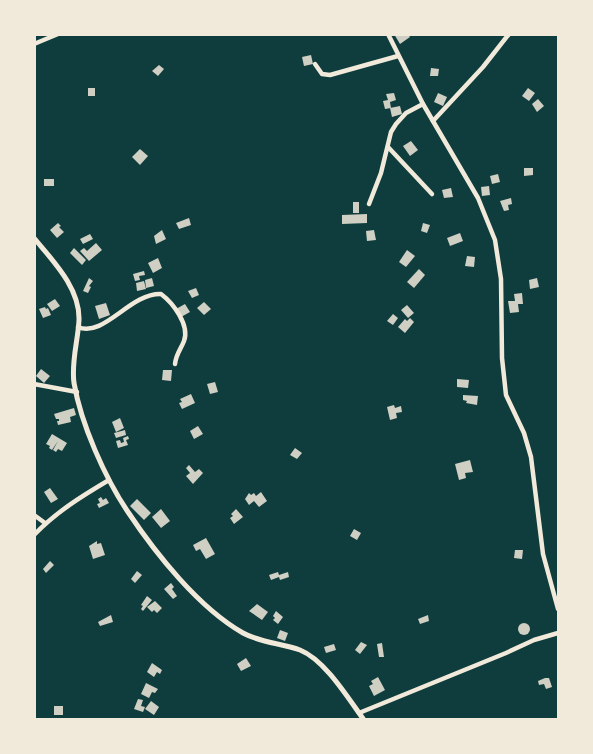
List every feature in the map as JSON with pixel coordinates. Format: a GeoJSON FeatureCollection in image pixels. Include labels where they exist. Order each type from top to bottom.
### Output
{"type":"FeatureCollection","features":[{"type":"Feature","properties":{"kind":"street"},"geometry":{"type":"LineString","coordinates":[[34,44],[58,34]]}},
{"type":"Feature","properties":{"kind":"street"},"geometry":{"type":"LineString","coordinates":[[388,34],[423,104],[478,198],[495,240],[501,279],[502,358],[506,395],[524,433],[531,457],[543,554],[558,609]]}},
{"type":"Feature","properties":{"kind":"street"},"geometry":{"type":"LineString","coordinates":[[433,121],[483,67],[508,34]]}},
{"type":"Feature","properties":{"kind":"street"},"geometry":{"type":"LineString","coordinates":[[315,64],[325,75],[398,56]]}},
{"type":"Feature","properties":{"kind":"street"},"geometry":{"type":"LineString","coordinates":[[369,204],[391,132],[401,117],[423,104]]}},
{"type":"Feature","properties":{"kind":"street"},"geometry":{"type":"LineString","coordinates":[[388,147],[432,194]]}},
{"type":"Feature","properties":{"kind":"street"},"geometry":{"type":"LineString","coordinates":[[34,238],[62,274],[73,293],[78,308],[74,366],[77,392],[93,444],[109,480],[128,512],[190,590],[217,615],[243,633],[302,651],[320,663],[364,720]]}},
{"type":"Feature","properties":{"kind":"street"},"geometry":{"type":"LineString","coordinates":[[78,327],[95,328],[141,298],[161,294],[172,305],[182,321],[185,332],[185,339],[177,354],[175,364]]}},
{"type":"Feature","properties":{"kind":"street"},"geometry":{"type":"LineString","coordinates":[[34,384],[77,392]]}},
{"type":"Feature","properties":{"kind":"street"},"geometry":{"type":"LineString","coordinates":[[34,535],[45,523],[109,480]]}},
{"type":"Feature","properties":{"kind":"street"},"geometry":{"type":"LineString","coordinates":[[34,515],[45,523]]}},
{"type":"Feature","properties":{"kind":"street"},"geometry":{"type":"LineString","coordinates":[[359,713],[534,640],[558,633]]}},
{"type":"Feature","properties":{"kind":"building"},"geometry":{"type":"Polygon","coordinates":[[[394,34],[408,34],[410,37],[400,44],[394,34]]]}},
{"type":"Feature","properties":{"kind":"building"},"geometry":{"type":"Polygon","coordinates":[[[311,55],[313,64],[304,66],[302,57],[311,55]]]}},
{"type":"Feature","properties":{"kind":"building"},"geometry":{"type":"Polygon","coordinates":[[[159,65],[164,69],[158,76],[152,71],[159,65]]]}},
{"type":"Feature","properties":{"kind":"building"},"geometry":{"type":"Polygon","coordinates":[[[431,68],[439,69],[438,76],[430,76],[431,68]]]}},
{"type":"Feature","properties":{"kind":"building"},"geometry":{"type":"Polygon","coordinates":[[[88,88],[95,88],[95,96],[88,96],[88,88]]]}},
{"type":"Feature","properties":{"kind":"building"},"geometry":{"type":"Polygon","coordinates":[[[528,88],[535,93],[529,101],[522,96],[528,88]]]}},
{"type":"Feature","properties":{"kind":"building"},"geometry":{"type":"Polygon","coordinates":[[[394,93],[396,100],[390,102],[391,108],[385,109],[383,101],[388,100],[386,94],[394,93]]]}},
{"type":"Feature","properties":{"kind":"building"},"geometry":{"type":"Polygon","coordinates":[[[438,93],[447,97],[443,106],[434,102],[438,93]]]}},
{"type":"Feature","properties":{"kind":"building"},"geometry":{"type":"Polygon","coordinates":[[[538,99],[544,106],[537,112],[532,104],[538,99]]]}},
{"type":"Feature","properties":{"kind":"building"},"geometry":{"type":"Polygon","coordinates":[[[400,106],[402,114],[392,117],[390,108],[400,106]]]}},
{"type":"Feature","properties":{"kind":"building"},"geometry":{"type":"Polygon","coordinates":[[[411,141],[418,150],[410,156],[403,146],[411,141]]]}},
{"type":"Feature","properties":{"kind":"building"},"geometry":{"type":"Polygon","coordinates":[[[140,149],[148,156],[140,165],[132,157],[140,149]]]}},
{"type":"Feature","properties":{"kind":"building"},"geometry":{"type":"Polygon","coordinates":[[[524,168],[533,168],[533,175],[524,176],[524,168]]]}},
{"type":"Feature","properties":{"kind":"building"},"geometry":{"type":"Polygon","coordinates":[[[498,174],[500,182],[492,184],[490,176],[498,174]]]}},
{"type":"Feature","properties":{"kind":"building"},"geometry":{"type":"Polygon","coordinates":[[[44,179],[54,179],[54,186],[44,186],[44,179]]]}},
{"type":"Feature","properties":{"kind":"building"},"geometry":{"type":"Polygon","coordinates":[[[489,186],[490,195],[482,196],[481,187],[489,186]]]}},
{"type":"Feature","properties":{"kind":"building"},"geometry":{"type":"Polygon","coordinates":[[[451,188],[453,197],[444,198],[442,190],[451,188]]]}},
{"type":"Feature","properties":{"kind":"building"},"geometry":{"type":"Polygon","coordinates":[[[511,198],[512,204],[508,205],[509,210],[504,211],[500,201],[511,198]]]}},
{"type":"Feature","properties":{"kind":"building"},"geometry":{"type":"Polygon","coordinates":[[[353,202],[359,202],[359,213],[353,213],[353,202]]]}},
{"type":"Feature","properties":{"kind":"building"},"geometry":{"type":"Polygon","coordinates":[[[367,214],[367,223],[342,224],[342,215],[367,214]]]}},
{"type":"Feature","properties":{"kind":"building"},"geometry":{"type":"Polygon","coordinates":[[[189,218],[191,225],[179,229],[176,223],[189,218]]]}},
{"type":"Feature","properties":{"kind":"building"},"geometry":{"type":"Polygon","coordinates":[[[58,223],[64,232],[57,238],[50,230],[58,223]]]}},
{"type":"Feature","properties":{"kind":"building"},"geometry":{"type":"Polygon","coordinates":[[[423,223],[430,225],[427,233],[421,231],[423,223]]]}},
{"type":"Feature","properties":{"kind":"building"},"geometry":{"type":"Polygon","coordinates":[[[162,230],[166,239],[156,244],[154,236],[162,230]]]}},
{"type":"Feature","properties":{"kind":"building"},"geometry":{"type":"Polygon","coordinates":[[[374,230],[376,240],[367,241],[366,231],[374,230]]]}},
{"type":"Feature","properties":{"kind":"building"},"geometry":{"type":"Polygon","coordinates":[[[460,233],[463,241],[450,246],[447,238],[460,233]]]}},
{"type":"Feature","properties":{"kind":"building"},"geometry":{"type":"Polygon","coordinates":[[[90,234],[93,239],[83,244],[80,239],[90,234]]]}},
{"type":"Feature","properties":{"kind":"building"},"geometry":{"type":"Polygon","coordinates":[[[96,243],[102,250],[89,261],[80,251],[84,248],[87,251],[96,243]]]}},
{"type":"Feature","properties":{"kind":"building"},"geometry":{"type":"Polygon","coordinates":[[[74,248],[86,260],[82,265],[70,253],[74,248]]]}},
{"type":"Feature","properties":{"kind":"building"},"geometry":{"type":"Polygon","coordinates":[[[407,250],[415,256],[406,267],[399,262],[407,250]]]}},
{"type":"Feature","properties":{"kind":"building"},"geometry":{"type":"Polygon","coordinates":[[[467,256],[475,257],[474,267],[465,266],[467,256]]]}},
{"type":"Feature","properties":{"kind":"building"},"geometry":{"type":"Polygon","coordinates":[[[158,258],[162,268],[153,273],[148,263],[158,258]]]}},
{"type":"Feature","properties":{"kind":"building"},"geometry":{"type":"Polygon","coordinates":[[[419,269],[425,275],[414,288],[407,282],[419,269]]]}},
{"type":"Feature","properties":{"kind":"building"},"geometry":{"type":"Polygon","coordinates":[[[144,271],[145,275],[139,276],[140,280],[135,281],[133,274],[144,271]]]}},
{"type":"Feature","properties":{"kind":"building"},"geometry":{"type":"Polygon","coordinates":[[[89,278],[93,281],[88,293],[83,291],[89,278]]]}},
{"type":"Feature","properties":{"kind":"building"},"geometry":{"type":"Polygon","coordinates":[[[152,278],[154,286],[146,288],[145,280],[152,278]]]}},
{"type":"Feature","properties":{"kind":"building"},"geometry":{"type":"Polygon","coordinates":[[[537,278],[539,287],[530,289],[529,280],[537,278]]]}},
{"type":"Feature","properties":{"kind":"building"},"geometry":{"type":"Polygon","coordinates":[[[144,281],[146,289],[137,291],[136,283],[144,281]]]}},
{"type":"Feature","properties":{"kind":"building"},"geometry":{"type":"Polygon","coordinates":[[[196,288],[199,295],[192,298],[188,291],[196,288]]]}},
{"type":"Feature","properties":{"kind":"building"},"geometry":{"type":"Polygon","coordinates":[[[522,293],[523,304],[518,304],[519,312],[510,313],[508,301],[515,301],[514,294],[522,293]]]}},
{"type":"Feature","properties":{"kind":"building"},"geometry":{"type":"Polygon","coordinates":[[[55,299],[60,306],[52,311],[47,304],[55,299]]]}},
{"type":"Feature","properties":{"kind":"building"},"geometry":{"type":"Polygon","coordinates":[[[204,302],[211,309],[204,315],[197,308],[204,302]]]}},
{"type":"Feature","properties":{"kind":"building"},"geometry":{"type":"Polygon","coordinates":[[[106,303],[110,315],[99,319],[95,306],[106,303]]]}},
{"type":"Feature","properties":{"kind":"building"},"geometry":{"type":"Polygon","coordinates":[[[185,304],[190,312],[181,317],[176,309],[185,304]]]}},
{"type":"Feature","properties":{"kind":"building"},"geometry":{"type":"Polygon","coordinates":[[[407,305],[414,313],[408,318],[401,310],[407,305]]]}},
{"type":"Feature","properties":{"kind":"building"},"geometry":{"type":"Polygon","coordinates":[[[45,307],[51,315],[43,318],[39,309],[45,307]]]}},
{"type":"Feature","properties":{"kind":"building"},"geometry":{"type":"Polygon","coordinates":[[[393,314],[398,318],[393,325],[387,321],[393,314]]]}},
{"type":"Feature","properties":{"kind":"building"},"geometry":{"type":"Polygon","coordinates":[[[410,318],[414,322],[405,333],[398,327],[405,319],[407,321],[410,318]]]}},
{"type":"Feature","properties":{"kind":"building"},"geometry":{"type":"Polygon","coordinates":[[[41,369],[50,376],[44,383],[36,376],[41,369]]]}},
{"type":"Feature","properties":{"kind":"building"},"geometry":{"type":"Polygon","coordinates":[[[163,370],[172,370],[171,381],[162,380],[163,370]]]}},
{"type":"Feature","properties":{"kind":"building"},"geometry":{"type":"Polygon","coordinates":[[[457,379],[469,380],[468,388],[457,387],[457,379]]]}},
{"type":"Feature","properties":{"kind":"building"},"geometry":{"type":"Polygon","coordinates":[[[215,382],[218,392],[210,394],[207,384],[215,382]]]}},
{"type":"Feature","properties":{"kind":"building"},"geometry":{"type":"Polygon","coordinates":[[[191,394],[195,403],[182,409],[180,399],[191,394]]]}},
{"type":"Feature","properties":{"kind":"building"},"geometry":{"type":"Polygon","coordinates":[[[463,395],[478,396],[477,405],[466,403],[463,395]]]}},
{"type":"Feature","properties":{"kind":"building"},"geometry":{"type":"Polygon","coordinates":[[[394,405],[395,408],[401,406],[402,412],[396,413],[397,418],[390,420],[387,407],[394,405]]]}},
{"type":"Feature","properties":{"kind":"building"},"geometry":{"type":"Polygon","coordinates":[[[74,408],[76,415],[70,417],[71,422],[58,425],[59,419],[56,419],[54,414],[74,408]]]}},
{"type":"Feature","properties":{"kind":"building"},"geometry":{"type":"Polygon","coordinates":[[[120,418],[124,428],[116,432],[112,422],[120,418]]]}},
{"type":"Feature","properties":{"kind":"building"},"geometry":{"type":"Polygon","coordinates":[[[198,426],[203,434],[194,439],[190,431],[198,426]]]}},
{"type":"Feature","properties":{"kind":"building"},"geometry":{"type":"Polygon","coordinates":[[[125,430],[126,435],[116,438],[114,433],[125,430]]]}},
{"type":"Feature","properties":{"kind":"building"},"geometry":{"type":"Polygon","coordinates":[[[52,434],[67,443],[62,451],[53,450],[58,441],[52,450],[46,444],[52,434]]]}},
{"type":"Feature","properties":{"kind":"building"},"geometry":{"type":"Polygon","coordinates":[[[128,436],[129,439],[126,440],[128,445],[118,448],[116,441],[124,442],[123,438],[128,436]]]}},
{"type":"Feature","properties":{"kind":"building"},"geometry":{"type":"Polygon","coordinates":[[[295,448],[302,453],[297,459],[290,455],[295,448]]]}},
{"type":"Feature","properties":{"kind":"building"},"geometry":{"type":"Polygon","coordinates":[[[470,460],[473,472],[465,473],[466,478],[459,480],[455,464],[470,460]]]}},
{"type":"Feature","properties":{"kind":"building"},"geometry":{"type":"Polygon","coordinates":[[[189,465],[195,472],[199,469],[203,473],[193,484],[186,476],[190,473],[186,468],[189,465]]]}},
{"type":"Feature","properties":{"kind":"building"},"geometry":{"type":"Polygon","coordinates":[[[50,488],[58,499],[51,503],[44,492],[50,488]]]}},
{"type":"Feature","properties":{"kind":"building"},"geometry":{"type":"Polygon","coordinates":[[[261,492],[267,501],[259,507],[254,501],[249,505],[245,499],[249,493],[251,495],[254,493],[256,496],[261,492]]]}},
{"type":"Feature","properties":{"kind":"building"},"geometry":{"type":"Polygon","coordinates":[[[101,497],[103,500],[106,498],[109,503],[99,508],[97,504],[100,503],[98,499],[101,497]]]}},
{"type":"Feature","properties":{"kind":"building"},"geometry":{"type":"Polygon","coordinates":[[[137,499],[151,513],[144,520],[130,506],[137,499]]]}},
{"type":"Feature","properties":{"kind":"building"},"geometry":{"type":"Polygon","coordinates":[[[161,509],[170,521],[161,528],[152,517],[161,509]]]}},
{"type":"Feature","properties":{"kind":"building"},"geometry":{"type":"Polygon","coordinates":[[[236,509],[243,517],[234,524],[230,518],[236,509]]]}},
{"type":"Feature","properties":{"kind":"building"},"geometry":{"type":"Polygon","coordinates":[[[354,529],[361,533],[357,540],[350,536],[354,529]]]}},
{"type":"Feature","properties":{"kind":"building"},"geometry":{"type":"Polygon","coordinates":[[[206,538],[215,554],[206,559],[200,549],[196,551],[193,545],[206,538]]]}},
{"type":"Feature","properties":{"kind":"building"},"geometry":{"type":"Polygon","coordinates":[[[97,541],[97,544],[101,543],[105,555],[93,559],[89,546],[97,541]]]}},
{"type":"Feature","properties":{"kind":"building"},"geometry":{"type":"Polygon","coordinates":[[[515,550],[523,550],[522,559],[514,558],[515,550]]]}},
{"type":"Feature","properties":{"kind":"building"},"geometry":{"type":"Polygon","coordinates":[[[50,561],[54,565],[46,573],[43,569],[50,561]]]}},
{"type":"Feature","properties":{"kind":"building"},"geometry":{"type":"Polygon","coordinates":[[[137,571],[142,575],[135,583],[131,579],[137,571]]]}},
{"type":"Feature","properties":{"kind":"building"},"geometry":{"type":"Polygon","coordinates":[[[278,572],[279,575],[288,572],[289,577],[271,580],[269,575],[278,572]]]}},
{"type":"Feature","properties":{"kind":"building"},"geometry":{"type":"Polygon","coordinates":[[[171,583],[177,596],[173,599],[164,589],[171,583]]]}},
{"type":"Feature","properties":{"kind":"building"},"geometry":{"type":"Polygon","coordinates":[[[147,596],[152,600],[143,611],[141,605],[147,596]]]}},
{"type":"Feature","properties":{"kind":"building"},"geometry":{"type":"Polygon","coordinates":[[[155,601],[162,608],[157,613],[147,607],[155,601]]]}},
{"type":"Feature","properties":{"kind":"building"},"geometry":{"type":"Polygon","coordinates":[[[257,604],[268,612],[262,620],[249,611],[257,604]]]}},
{"type":"Feature","properties":{"kind":"building"},"geometry":{"type":"Polygon","coordinates":[[[276,611],[283,617],[278,624],[273,620],[276,611]]]}},
{"type":"Feature","properties":{"kind":"building"},"geometry":{"type":"Polygon","coordinates":[[[111,615],[113,622],[100,626],[98,622],[111,615]]]}},
{"type":"Feature","properties":{"kind":"building"},"geometry":{"type":"Polygon","coordinates":[[[428,615],[429,621],[420,624],[418,619],[428,615]]]}},
{"type":"Feature","properties":{"kind":"building"},"geometry":{"type":"Polygon","coordinates":[[[526,623],[530,629],[526,635],[522,635],[518,627],[526,623]]]}},
{"type":"Feature","properties":{"kind":"building"},"geometry":{"type":"Polygon","coordinates":[[[280,630],[288,633],[285,641],[277,638],[280,630]]]}},
{"type":"Feature","properties":{"kind":"building"},"geometry":{"type":"Polygon","coordinates":[[[361,642],[367,645],[360,654],[355,650],[361,642]]]}},
{"type":"Feature","properties":{"kind":"building"},"geometry":{"type":"Polygon","coordinates":[[[382,643],[384,657],[379,657],[377,644],[382,643]]]}},
{"type":"Feature","properties":{"kind":"building"},"geometry":{"type":"Polygon","coordinates":[[[334,644],[336,650],[326,653],[324,647],[334,644]]]}},
{"type":"Feature","properties":{"kind":"building"},"geometry":{"type":"Polygon","coordinates":[[[246,658],[251,666],[241,671],[237,664],[246,658]]]}},
{"type":"Feature","properties":{"kind":"building"},"geometry":{"type":"Polygon","coordinates":[[[152,663],[162,670],[154,677],[147,672],[152,663]]]}},
{"type":"Feature","properties":{"kind":"building"},"geometry":{"type":"Polygon","coordinates":[[[378,677],[385,690],[374,696],[369,686],[373,684],[371,681],[378,677]]]}},
{"type":"Feature","properties":{"kind":"building"},"geometry":{"type":"Polygon","coordinates":[[[549,678],[552,687],[546,689],[544,684],[539,685],[538,681],[549,678]]]}},
{"type":"Feature","properties":{"kind":"building"},"geometry":{"type":"Polygon","coordinates":[[[146,683],[158,689],[155,693],[152,692],[149,698],[141,694],[146,683]]]}},
{"type":"Feature","properties":{"kind":"building"},"geometry":{"type":"Polygon","coordinates":[[[138,699],[143,700],[141,706],[145,707],[143,712],[134,709],[138,699]]]}},
{"type":"Feature","properties":{"kind":"building"},"geometry":{"type":"Polygon","coordinates":[[[151,701],[159,707],[154,715],[145,709],[151,701]]]}},
{"type":"Feature","properties":{"kind":"building"},"geometry":{"type":"Polygon","coordinates":[[[54,706],[63,706],[63,715],[54,715],[54,706]]]}}]}
